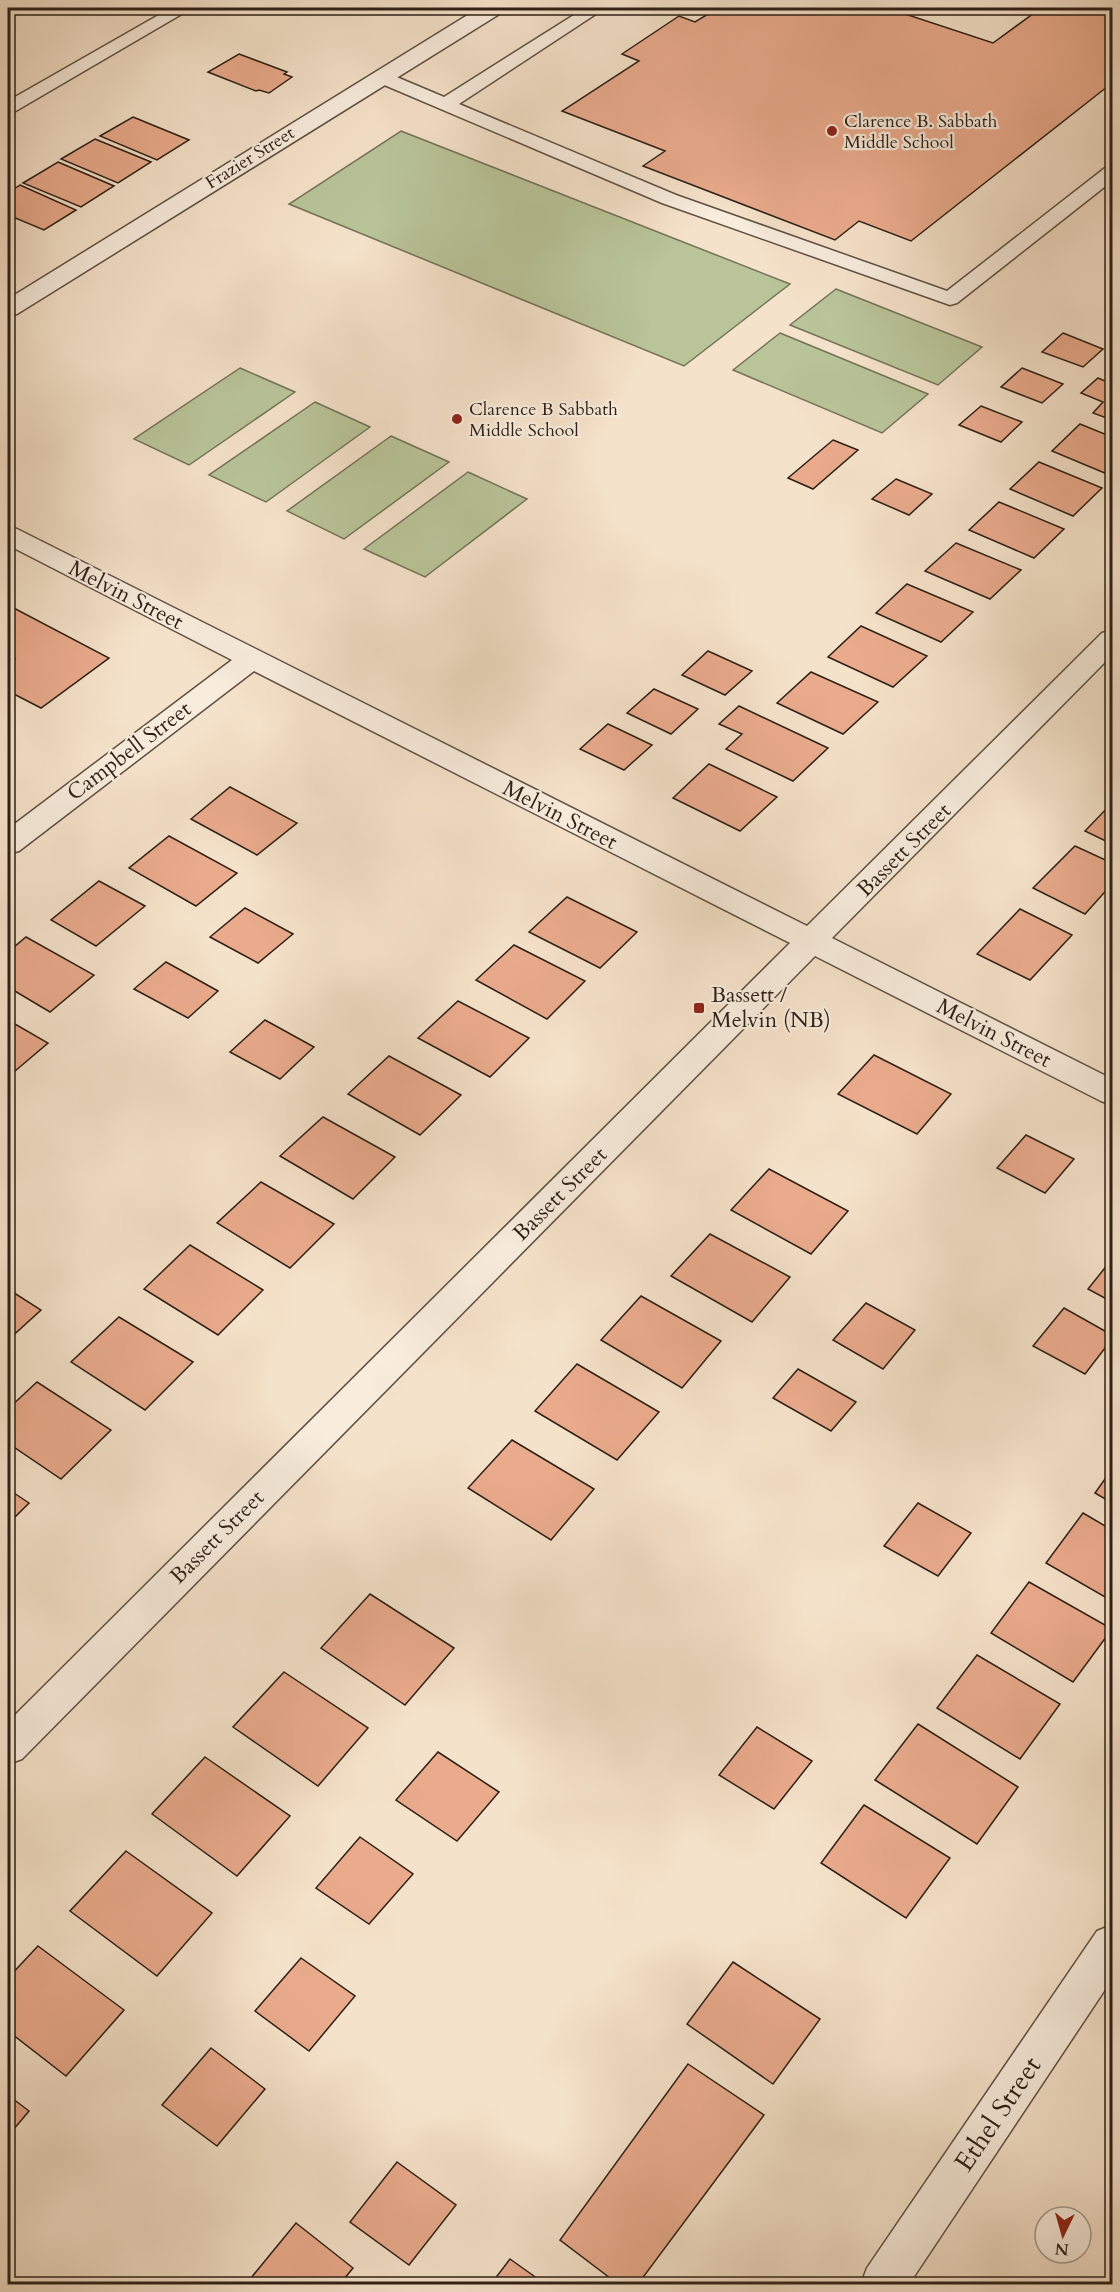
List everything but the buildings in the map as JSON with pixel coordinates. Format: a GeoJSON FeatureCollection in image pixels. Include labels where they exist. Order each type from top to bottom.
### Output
{"type":"FeatureCollection","features":[{"type":"Feature","properties":{"kind":"street","name":"Frazier Street"},"geometry":{"type":"LineString","coordinates":[[8,309],[493,8]]}},
{"type":"Feature","properties":{"kind":"street","name":"Melvin Street"},"geometry":{"type":"LineString","coordinates":[[10,540],[1113,1093]]}},
{"type":"Feature","properties":{"kind":"street","name":"Bassett Street"},"geometry":{"type":"LineString","coordinates":[[8,1747],[1113,639]]}},
{"type":"Feature","properties":{"kind":"street","name":"Campbell Street"},"geometry":{"type":"LineString","coordinates":[[8,844],[251,659]]}},
{"type":"Feature","properties":{"kind":"street","name":"Ethel Street"},"geometry":{"type":"LineString","coordinates":[[883,2284],[1113,1944]]}},
{"type":"Feature","properties":{"kind":"lane"},"geometry":{"type":"LineString","coordinates":[[8,108],[183,8]]}},
{"type":"Feature","properties":{"kind":"lane"},"geometry":{"type":"LineString","coordinates":[[446,104],[596,8]]}},
{"type":"Feature","properties":{"kind":"lane"},"geometry":{"type":"LineString","coordinates":[[381,77],[669,199],[950,299],[1113,172]]}},
{"type":"Feature","properties":{"kind":"green space"},"geometry":{"type":"Polygon","coordinates":[[[401,131],[790,284],[684,366],[289,204],[401,131]]]}},
{"type":"Feature","properties":{"kind":"green space"},"geometry":{"type":"Polygon","coordinates":[[[836,289],[982,347],[938,385],[790,325],[836,289]]]}},
{"type":"Feature","properties":{"kind":"green space"},"geometry":{"type":"Polygon","coordinates":[[[780,333],[928,394],[882,433],[733,370],[780,333]]]}},
{"type":"Feature","properties":{"kind":"green space"},"geometry":{"type":"Polygon","coordinates":[[[240,368],[295,392],[189,465],[134,439],[240,368]]]}},
{"type":"Feature","properties":{"kind":"green space"},"geometry":{"type":"Polygon","coordinates":[[[315,402],[370,427],[266,502],[209,475],[315,402]]]}},
{"type":"Feature","properties":{"kind":"green space"},"geometry":{"type":"Polygon","coordinates":[[[391,436],[449,462],[344,539],[287,511],[391,436]]]}},
{"type":"Feature","properties":{"kind":"green space"},"geometry":{"type":"Polygon","coordinates":[[[468,472],[527,499],[425,577],[364,549],[468,472]]]}},
{"type":"Feature","properties":{"kind":"place","name":"Clarence B. Sabbath Middle School"},"geometry":{"type":"Point","coordinates":[832,131]}},
{"type":"Feature","properties":{"kind":"place","name":"Clarence B Sabbath Middle School"},"geometry":{"type":"Point","coordinates":[457,419]}},
{"type":"Feature","properties":{"kind":"place","name":"Bassett / Melvin (NB)"},"geometry":{"type":"Point","coordinates":[699,1008]}}]}
